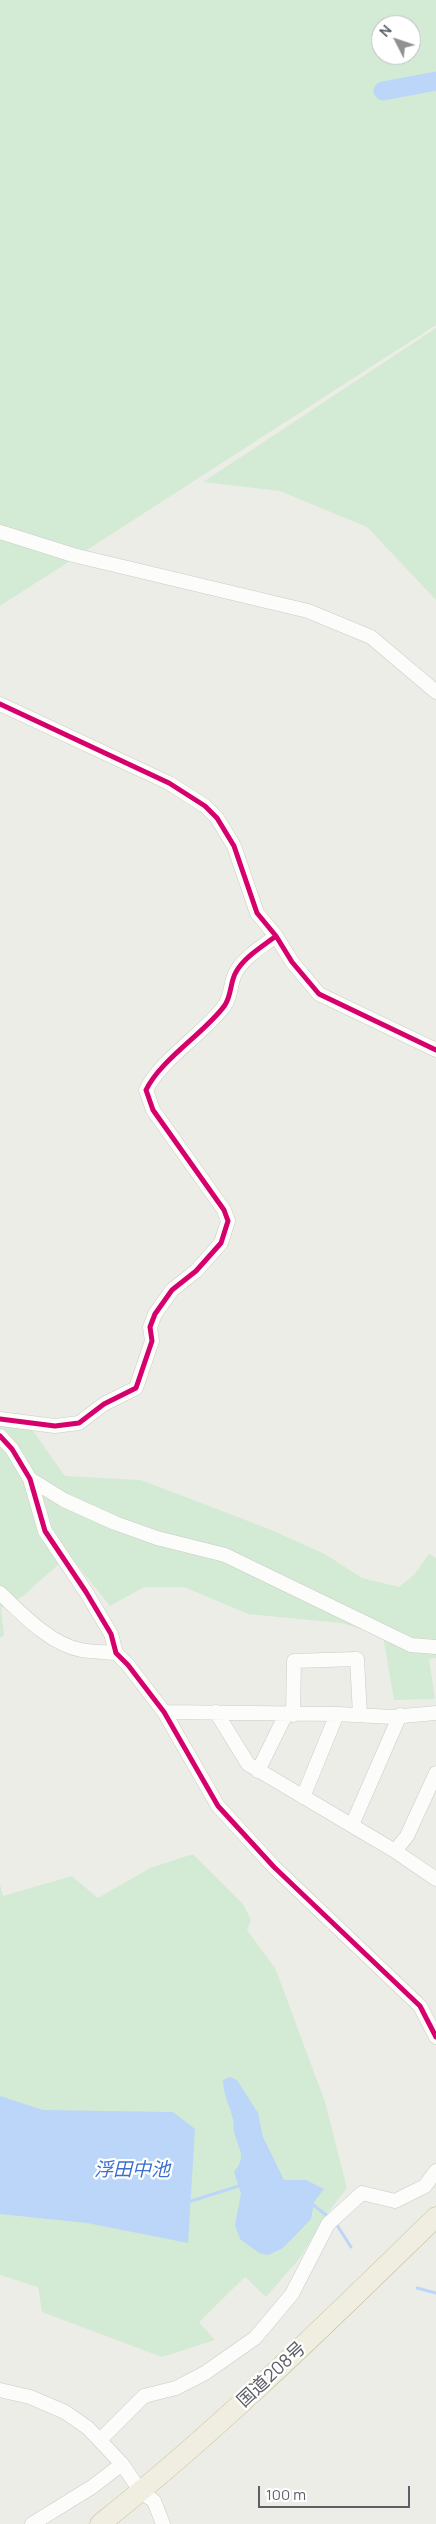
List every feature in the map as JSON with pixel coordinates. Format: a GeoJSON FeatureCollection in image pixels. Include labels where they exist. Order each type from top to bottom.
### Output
{"type":"FeatureCollection","features":[{"type":"Feature","properties":{"kind":"highway","name":"国道208号"},"geometry":{"type":"LineString","coordinates":[[100,2524],[141,2492],[239,2406],[436,2217]]}},
{"type":"Feature","properties":{"kind":"street"},"geometry":{"type":"LineString","coordinates":[[0,532],[73,555],[308,611],[371,638],[436,692]]}},
{"type":"Feature","properties":{"kind":"street"},"geometry":{"type":"LineString","coordinates":[[0,704],[169,783],[205,806],[218,818],[234,846],[257,912],[276,936],[292,962],[319,994],[436,1050]]}},
{"type":"Feature","properties":{"kind":"street"},"geometry":{"type":"LineString","coordinates":[[0,1419],[55,1426],[79,1423],[104,1404],[136,1388],[152,1341],[150,1327],[155,1314],[172,1290],[196,1271],[221,1243],[228,1221],[224,1210],[152,1110],[146,1090],[177,1053],[225,1005],[231,992],[236,972],[250,955],[276,936]]}},
{"type":"Feature","properties":{"kind":"street"},"geometry":{"type":"LineString","coordinates":[[0,1436],[12,1449],[30,1479],[45,1531],[86,1592],[111,1634],[116,1653],[128,1665],[164,1712],[218,1806],[237,1829],[274,1867],[420,2006],[436,2037]]}},
{"type":"Feature","properties":{"kind":"street"},"geometry":{"type":"LineString","coordinates":[[30,1479],[64,1500],[115,1523],[157,1538],[225,1554],[411,1645],[436,1647]]}},
{"type":"Feature","properties":{"kind":"street"},"geometry":{"type":"LineString","coordinates":[[0,1593],[24,1615],[54,1638],[80,1650],[116,1653]]}},
{"type":"Feature","properties":{"kind":"street"},"geometry":{"type":"LineString","coordinates":[[258,1770],[289,1714],[294,1661],[357,1659],[360,1715]]}},
{"type":"Feature","properties":{"kind":"street"},"geometry":{"type":"LineString","coordinates":[[164,1712],[337,1714],[392,1717],[436,1713]]}},
{"type":"Feature","properties":{"kind":"street"},"geometry":{"type":"LineString","coordinates":[[216,1712],[248,1764],[352,1825],[436,1879]]}},
{"type":"Feature","properties":{"kind":"street"},"geometry":{"type":"LineString","coordinates":[[303,1796],[337,1714]]}},
{"type":"Feature","properties":{"kind":"street"},"geometry":{"type":"LineString","coordinates":[[352,1825],[400,1715]]}},
{"type":"Feature","properties":{"kind":"street"},"geometry":{"type":"LineString","coordinates":[[395,1852],[407,1836],[436,1773]]}},
{"type":"Feature","properties":{"kind":"street"},"geometry":{"type":"LineString","coordinates":[[100,2440],[144,2396],[176,2388],[205,2373],[255,2338],[292,2294],[332,2220],[362,2193],[395,2201],[425,2186],[436,2171]]}},
{"type":"Feature","properties":{"kind":"street"},"geometry":{"type":"LineString","coordinates":[[0,2390],[30,2397],[65,2412],[88,2428],[122,2464],[141,2492],[154,2501],[163,2524]]}},
{"type":"Feature","properties":{"kind":"street"},"geometry":{"type":"LineString","coordinates":[[32,2524],[92,2487],[122,2464]]}},
{"type":"Feature","properties":{"kind":"green space"},"geometry":{"type":"Polygon","coordinates":[[[0,0],[436,0],[436,325],[0,606],[0,0]]]}},
{"type":"Feature","properties":{"kind":"green space"},"geometry":{"type":"Polygon","coordinates":[[[436,328],[436,600],[367,527],[280,491],[203,482],[436,328]]]}},
{"type":"Feature","properties":{"kind":"green space"},"geometry":{"type":"Polygon","coordinates":[[[0,1419],[33,1431],[65,1476],[141,1480],[269,1529],[325,1554],[362,1578],[399,1587],[414,1575],[429,1554],[436,1558],[436,1658],[429,1659],[435,1699],[394,1700],[383,1636],[341,1623],[248,1614],[184,1587],[144,1587],[110,1606],[69,1555],[22,1597],[1,1608],[4,1635],[0,1638],[0,1419]]]}},
{"type":"Feature","properties":{"kind":"green space"},"geometry":{"type":"Polygon","coordinates":[[[193,1854],[243,1904],[251,1920],[247,1930],[275,1968],[325,2102],[347,2188],[327,2214],[300,2258],[266,2297],[245,2277],[199,2322],[215,2340],[162,2357],[42,2312],[38,2287],[0,2275],[0,1884],[3,1896],[72,1876],[98,1898],[150,1868],[193,1854]]]}},
{"type":"Feature","properties":{"kind":"water"},"geometry":{"type":"Polygon","coordinates":[[[230,2077],[237,2080],[258,2113],[263,2137],[284,2180],[306,2180],[324,2189],[314,2202],[311,2219],[283,2248],[268,2255],[259,2253],[240,2239],[235,2225],[241,2194],[234,2172],[240,2162],[241,2154],[223,2085],[223,2080],[230,2077]]]}},
{"type":"Feature","properties":{"kind":"water","name":"浮田中池"},"geometry":{"type":"Polygon","coordinates":[[[0,2096],[43,2110],[173,2112],[195,2129],[188,2243],[87,2223],[0,2214],[0,2096]]]}},
{"type":"Feature","properties":{"kind":"waterway"},"geometry":{"type":"LineString","coordinates":[[383,91],[436,81]]}},
{"type":"Feature","properties":{"kind":"waterway"},"geometry":{"type":"LineString","coordinates":[[188,2199],[191,2201],[242,2185]]}},
{"type":"Feature","properties":{"kind":"waterway"},"geometry":{"type":"LineString","coordinates":[[311,2203],[330,2218]]}},
{"type":"Feature","properties":{"kind":"waterway"},"geometry":{"type":"LineString","coordinates":[[335,2222],[351,2247]]}},
{"type":"Feature","properties":{"kind":"waterway"},"geometry":{"type":"LineString","coordinates":[[417,2288],[436,2293]]}},
{"type":"Feature","properties":{"kind":"cycle path"},"geometry":{"type":"LineString","coordinates":[[0,704],[169,783],[205,806],[217,818],[234,846],[257,913],[276,936],[292,962],[319,994],[436,1050]]}},
{"type":"Feature","properties":{"kind":"cycle path"},"geometry":{"type":"LineString","coordinates":[[0,1419],[55,1426],[79,1423],[104,1404],[136,1388],[152,1341],[150,1327],[155,1314],[172,1290],[196,1271],[221,1243],[228,1221],[224,1210],[153,1110],[146,1090],[162,1067],[207,1025],[225,1005],[234,976],[244,961],[276,936]]}},
{"type":"Feature","properties":{"kind":"cycle path"},"geometry":{"type":"LineString","coordinates":[[0,1436],[12,1449],[30,1479],[45,1531],[86,1592],[111,1634],[116,1653],[128,1665],[164,1712],[218,1806],[274,1867],[420,2006],[436,2037]]}}]}
